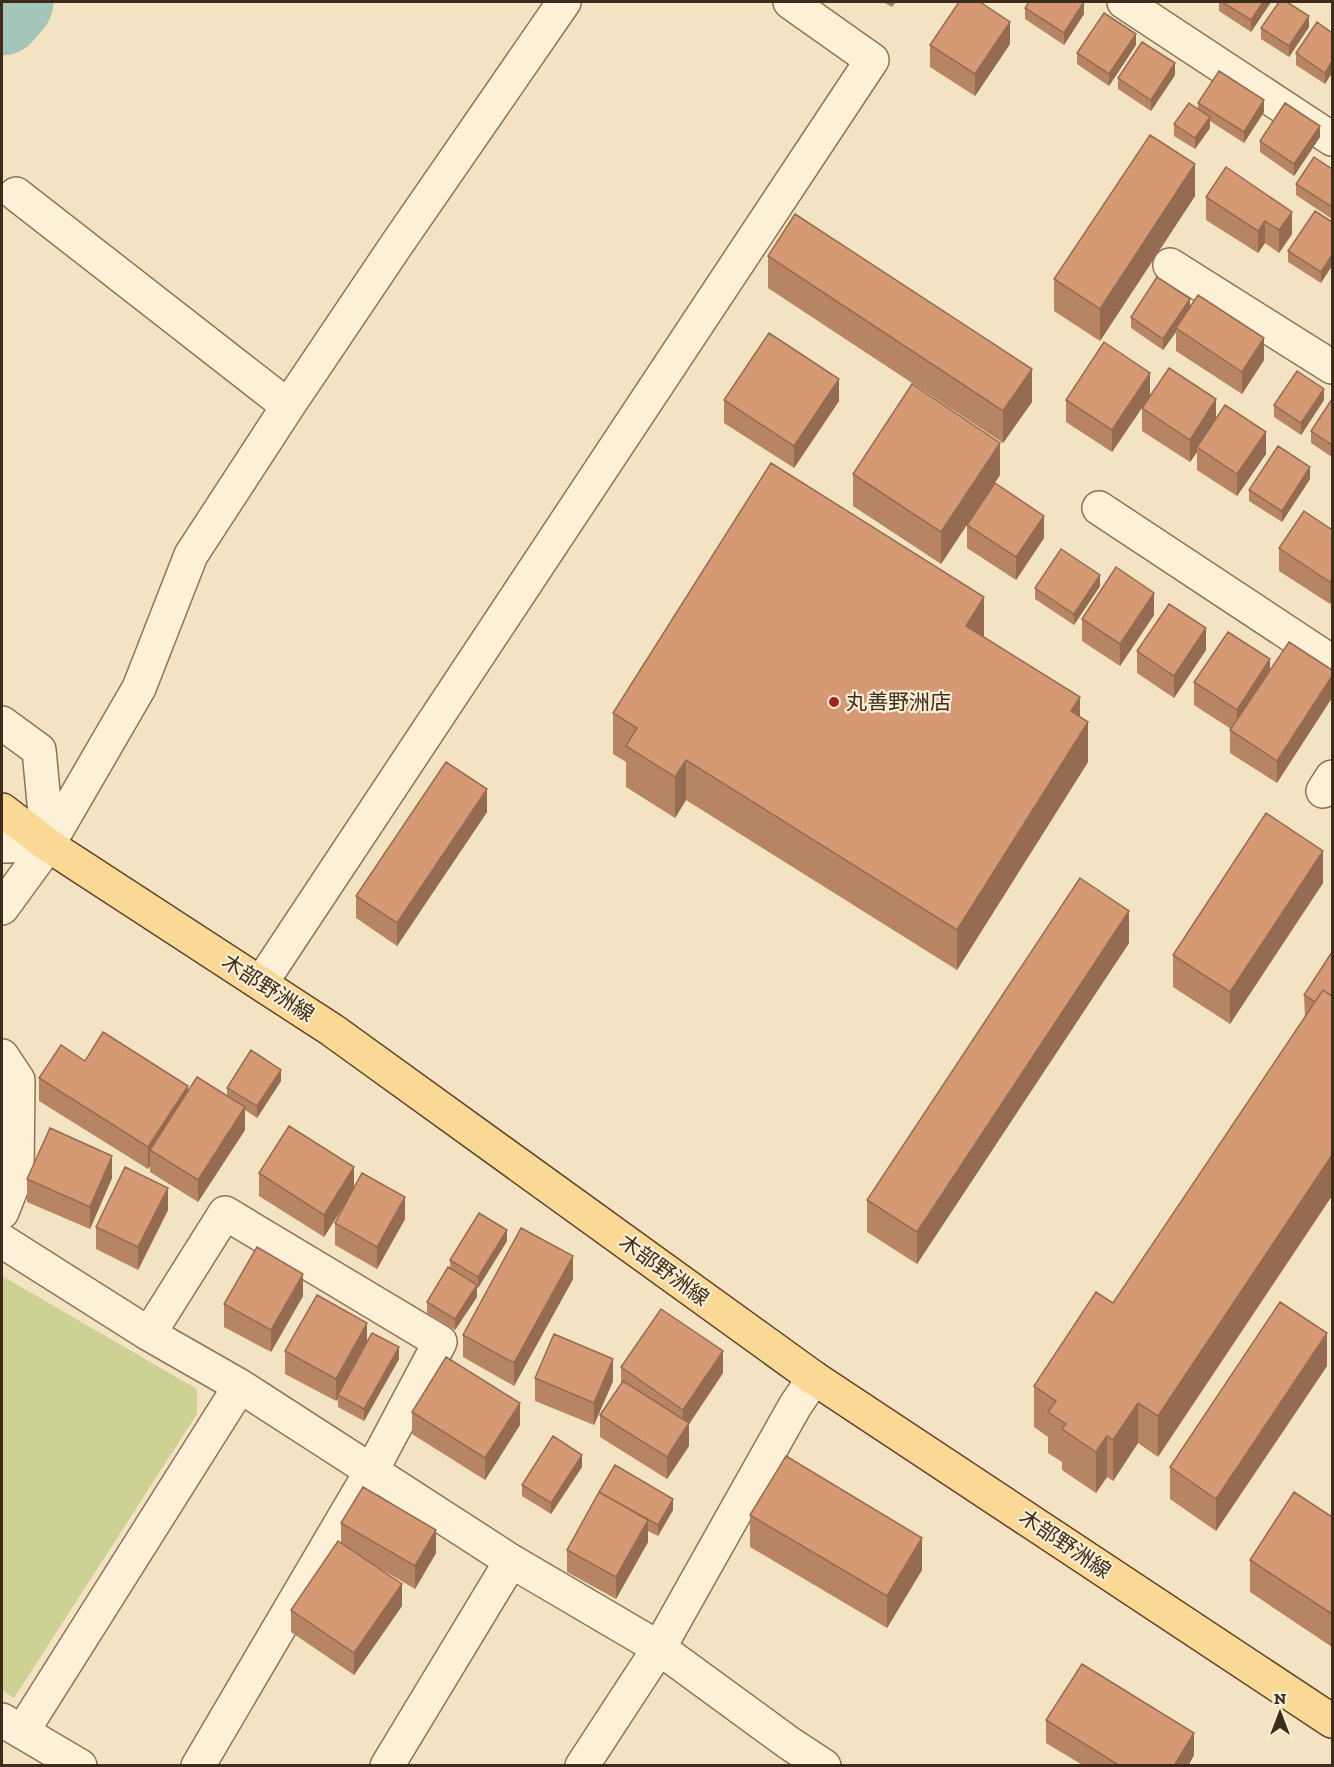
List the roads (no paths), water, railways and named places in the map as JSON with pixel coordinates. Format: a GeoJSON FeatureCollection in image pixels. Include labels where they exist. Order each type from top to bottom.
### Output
{"type":"FeatureCollection","features":[{"type":"Feature","properties":{"kind":"main road","name":"木部野洲線"},"geometry":{"type":"LineString","coordinates":[[2,810],[48,845],[332,1030],[814,1377],[1332,1721]]}},
{"type":"Feature","properties":{"kind":"street"},"geometry":{"type":"LineString","coordinates":[[2,908],[48,845],[139,688],[191,555],[397,244],[564,2]]}},
{"type":"Feature","properties":{"kind":"street"},"geometry":{"type":"LineString","coordinates":[[261,983],[872,60],[790,2]]}},
{"type":"Feature","properties":{"kind":"street"},"geometry":{"type":"LineString","coordinates":[[1141,6],[1332,139]]}},
{"type":"Feature","properties":{"kind":"street"},"geometry":{"type":"LineString","coordinates":[[16,194],[288,406]]}},
{"type":"Feature","properties":{"kind":"street"},"geometry":{"type":"LineString","coordinates":[[1170,265],[1332,367]]}},
{"type":"Feature","properties":{"kind":"street"},"geometry":{"type":"LineString","coordinates":[[1099,508],[1332,662]]}},
{"type":"Feature","properties":{"kind":"street"},"geometry":{"type":"LineString","coordinates":[[2,723],[39,750],[48,845]]}},
{"type":"Feature","properties":{"kind":"street"},"geometry":{"type":"LineString","coordinates":[[2,846],[48,845]]}},
{"type":"Feature","properties":{"kind":"street"},"geometry":{"type":"LineString","coordinates":[[2,1056],[18,1080],[18,1091],[17,1174],[2,1212]]}},
{"type":"Feature","properties":{"kind":"street"},"geometry":{"type":"LineString","coordinates":[[149,1334],[225,1213],[440,1342],[372,1470],[198,1766]]}},
{"type":"Feature","properties":{"kind":"street"},"geometry":{"type":"LineString","coordinates":[[2,1241],[149,1334],[240,1386],[511,1561],[659,1648],[782,1754],[824,1766]]}},
{"type":"Feature","properties":{"kind":"street"},"geometry":{"type":"LineString","coordinates":[[582,1766],[659,1648],[795,1406],[814,1377]]}},
{"type":"Feature","properties":{"kind":"street"},"geometry":{"type":"LineString","coordinates":[[80,1765],[12,1726],[240,1386]]}},
{"type":"Feature","properties":{"kind":"street"},"geometry":{"type":"LineString","coordinates":[[387,1766],[511,1561]]}},
{"type":"Feature","properties":{"kind":"waterway"},"geometry":{"type":"LineString","coordinates":[[2,15],[13,2]]}},
{"type":"Feature","properties":{"kind":"place","name":"丸善野洲店"},"geometry":{"type":"Point","coordinates":[834,702]}}]}
